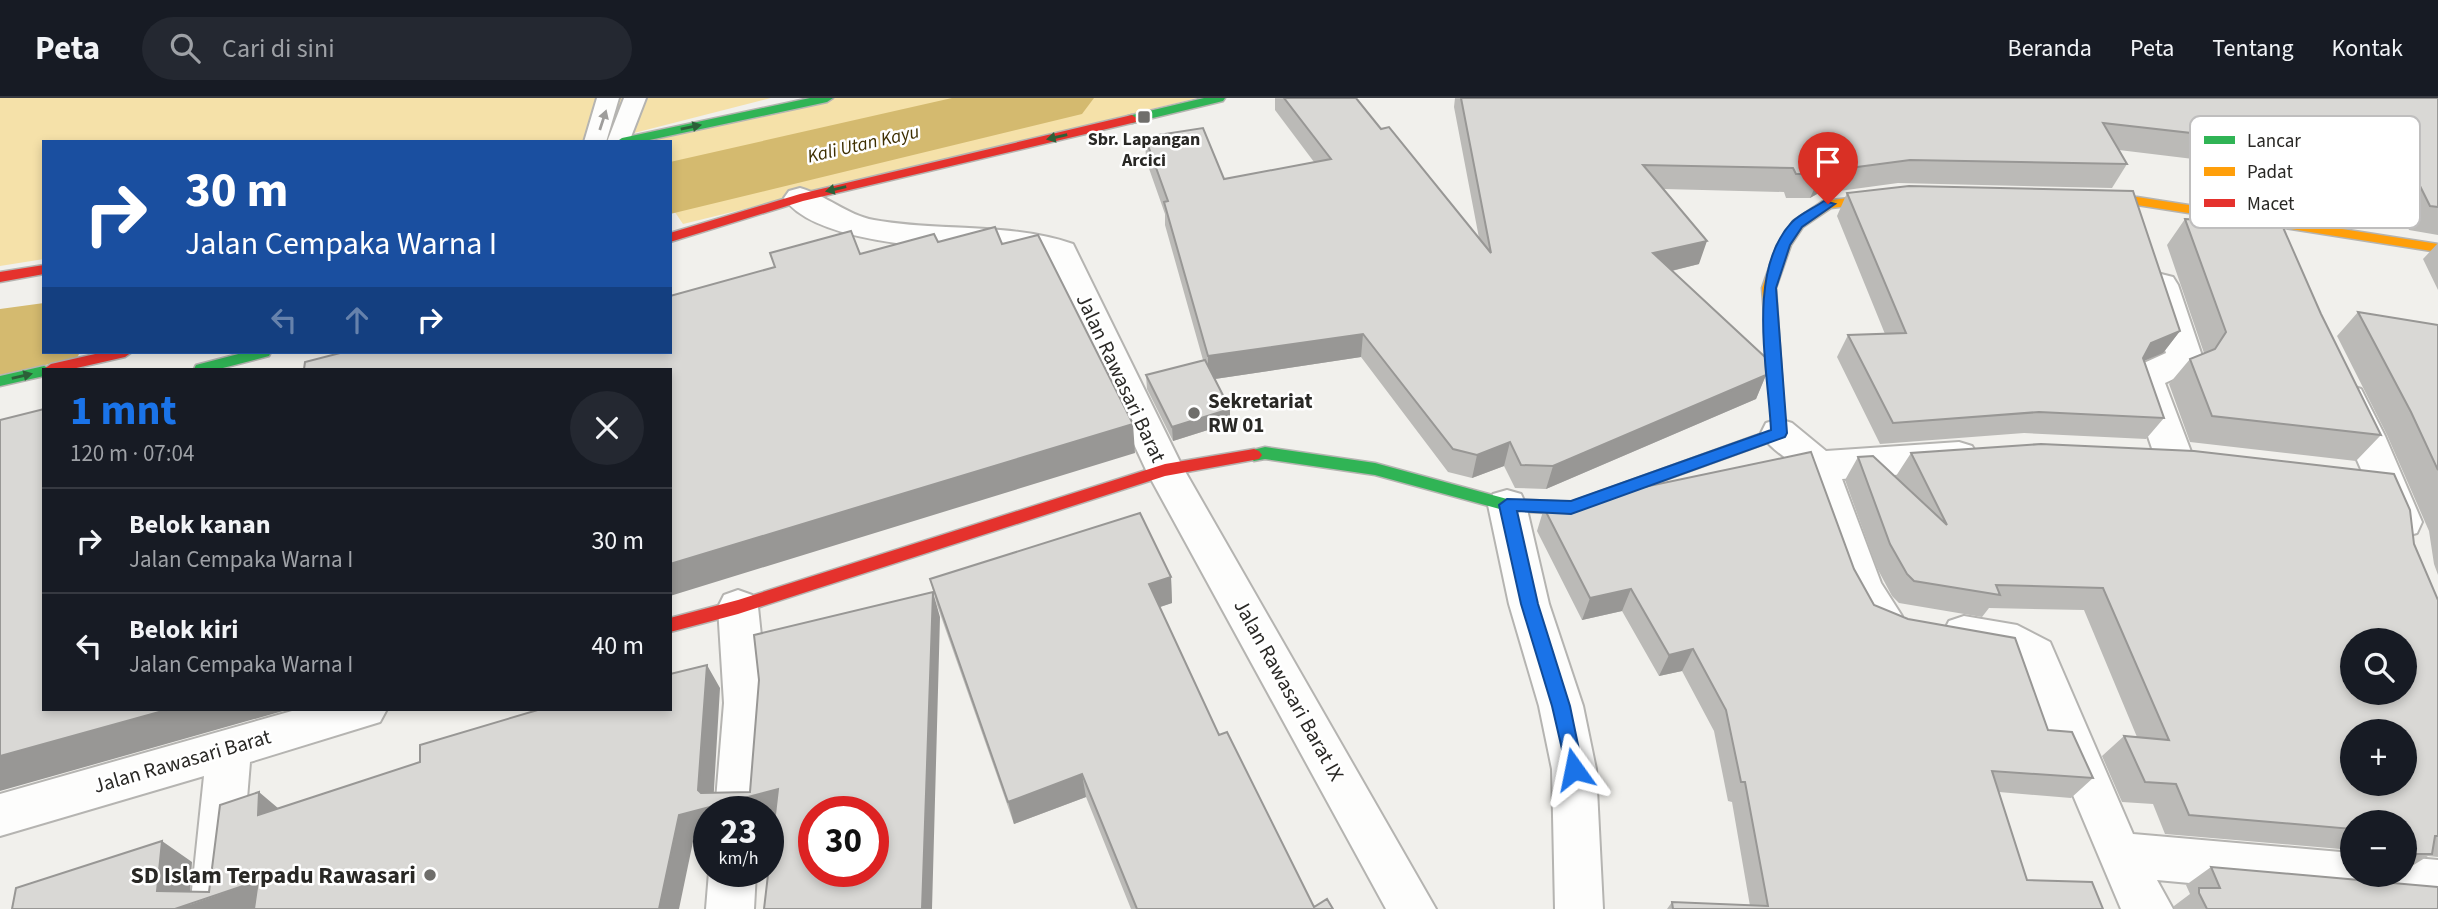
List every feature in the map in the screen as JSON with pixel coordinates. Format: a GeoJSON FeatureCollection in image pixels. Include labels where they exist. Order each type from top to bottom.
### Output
{"type":"FeatureCollection","features":[{"type":"Feature","properties":{"kind":"street"},"geometry":{"type":"LineString","coordinates":[[631,140],[827,98]]}},
{"type":"Feature","properties":{"kind":"street"},"geometry":{"type":"LineString","coordinates":[[672,237],[800,198],[1219,98]]}},
{"type":"Feature","properties":{"kind":"street"},"geometry":{"type":"LineString","coordinates":[[1911,196],[1828,204],[1798,224],[1784,245],[1769,288],[1779,433],[1818,466],[1863,590],[1877,614],[1893,621],[2017,643],[2035,655],[2119,855],[2137,892],[2149,909]]}},
{"type":"Feature","properties":{"kind":"street","name":"Jalan Rawasari Barat"},"geometry":{"type":"LineString","coordinates":[[672,624],[738,607],[1165,470],[1061,252],[1039,244],[877,231],[852,226],[828,218],[800,198]]}},
{"type":"Feature","properties":{"kind":"street"},"geometry":{"type":"LineString","coordinates":[[2071,200],[2137,201],[2190,209]]}},
{"type":"Feature","properties":{"kind":"street"},"geometry":{"type":"LineString","coordinates":[[2137,201],[2137,213],[2185,359],[2148,376],[2158,456],[2212,461]]}},
{"type":"Feature","properties":{"kind":"street"},"geometry":{"type":"LineString","coordinates":[[672,220],[692,225],[728,220]]}},
{"type":"Feature","properties":{"kind":"street"},"geometry":{"type":"LineString","coordinates":[[2271,228],[2283,256]]}},
{"type":"Feature","properties":{"kind":"street"},"geometry":{"type":"LineString","coordinates":[[2316,228],[2438,248]]}},
{"type":"Feature","properties":{"kind":"street"},"geometry":{"type":"LineString","coordinates":[[0,277],[42,269]]}},
{"type":"Feature","properties":{"kind":"street"},"geometry":{"type":"LineString","coordinates":[[55,368],[116,354]]}},
{"type":"Feature","properties":{"kind":"street"},"geometry":{"type":"LineString","coordinates":[[205,368],[257,354]]}},
{"type":"Feature","properties":{"kind":"street"},"geometry":{"type":"LineString","coordinates":[[2330,363],[2368,479],[2407,532],[2410,554]]}},
{"type":"Feature","properties":{"kind":"street"},"geometry":{"type":"LineString","coordinates":[[0,381],[42,371]]}},
{"type":"Feature","properties":{"kind":"street"},"geometry":{"type":"LineString","coordinates":[[1165,470],[1265,453],[1375,469],[1507,505],[1571,508],[1779,433]]}},
{"type":"Feature","properties":{"kind":"street"},"geometry":{"type":"LineString","coordinates":[[1818,466],[1991,453]]}},
{"type":"Feature","properties":{"kind":"street","name":"Jalan Rawasari Barat IX"},"geometry":{"type":"LineString","coordinates":[[1165,470],[1412,909]]}},
{"type":"Feature","properties":{"kind":"street"},"geometry":{"type":"LineString","coordinates":[[1507,505],[1529,604],[1561,706],[1574,769],[1579,909]]}},
{"type":"Feature","properties":{"kind":"street"},"geometry":{"type":"LineString","coordinates":[[738,607],[746,703],[739,796]]}},
{"type":"Feature","properties":{"kind":"street","name":"Jalan Rawasari Barat"},"geometry":{"type":"LineString","coordinates":[[0,816],[229,746],[358,711]]}},
{"type":"Feature","properties":{"kind":"street"},"geometry":{"type":"LineString","coordinates":[[214,909],[229,746]]}},
{"type":"Feature","properties":{"kind":"street"},"geometry":{"type":"LineString","coordinates":[[2119,855],[2438,883]]}},
{"type":"Feature","properties":{"kind":"street"},"geometry":{"type":"LineString","coordinates":[[730,909],[732,887]]}},
{"type":"Feature","properties":{"kind":"lane"},"geometry":{"type":"LineString","coordinates":[[596,140],[608,98]]}},
{"type":"Feature","properties":{"kind":"lane"},"geometry":{"type":"LineString","coordinates":[[623,140],[635,98]]}},
{"type":"Feature","properties":{"kind":"shaded area"},"geometry":{"type":"Polygon","coordinates":[[[0,98],[771,98],[607,140],[42,140],[42,259],[0,266],[0,98]]]}},
{"type":"Feature","properties":{"kind":"shaded area"},"geometry":{"type":"Polygon","coordinates":[[[828,98],[1197,98],[683,224],[672,208],[672,140],[642,140],[828,98]]]}},
{"type":"Feature","properties":{"kind":"building"},"geometry":{"type":"Polygon","coordinates":[[[1284,98],[1356,98],[1381,129],[1389,127],[1491,253],[1461,98],[2438,98],[2438,207],[2430,206],[2420,186],[2420,116],[2190,116],[2190,133],[2103,123],[2127,164],[1910,160],[1821,174],[1796,174],[1793,168],[1643,165],[1707,241],[1653,253],[1765,357],[1766,375],[1553,466],[1521,465],[1510,442],[1477,455],[1453,449],[1363,334],[1208,356],[1164,202],[1168,201],[1145,137],[1203,128],[1224,179],[1331,159],[1284,98]]]}},
{"type":"Feature","properties":{"kind":"building"},"geometry":{"type":"Polygon","coordinates":[[[1909,186],[2133,191],[2180,331],[2151,343],[2143,358],[2164,418],[2039,412],[1893,423],[1848,335],[1906,333],[1847,193],[1909,186]]]}},
{"type":"Feature","properties":{"kind":"building"},"geometry":{"type":"Polygon","coordinates":[[[2185,219],[2190,219],[2190,228],[2283,228],[2321,314],[2381,435],[2212,416],[2190,359],[2215,349],[2226,332],[2185,219]]]}},
{"type":"Feature","properties":{"kind":"building"},"geometry":{"type":"Polygon","coordinates":[[[995,227],[1002,244],[1038,235],[1133,424],[672,563],[672,368],[304,368],[305,362],[336,354],[672,354],[672,295],[775,267],[770,253],[851,231],[860,254],[934,234],[938,242],[995,227]]]}},
{"type":"Feature","properties":{"kind":"building"},"geometry":{"type":"Polygon","coordinates":[[[2358,312],[2438,325],[2438,470],[2411,412],[2358,312]]]}},
{"type":"Feature","properties":{"kind":"building"},"geometry":{"type":"Polygon","coordinates":[[[1205,360],[1230,409],[1172,427],[1146,375],[1205,360]]]}},
{"type":"Feature","properties":{"kind":"building"},"geometry":{"type":"Polygon","coordinates":[[[42,410],[42,711],[163,711],[0,756],[0,420],[42,410]]]}},
{"type":"Feature","properties":{"kind":"building"},"geometry":{"type":"Polygon","coordinates":[[[2041,444],[2194,451],[2394,474],[2410,510],[2414,544],[2438,600],[2438,836],[2435,836],[2432,854],[2417,854],[2417,810],[2340,810],[2340,828],[2189,815],[2176,784],[2145,782],[2124,736],[2169,740],[2103,588],[1996,585],[2000,595],[1914,581],[1890,544],[1858,457],[1873,456],[1947,525],[1911,453],[2041,444]]]}},
{"type":"Feature","properties":{"kind":"building"},"geometry":{"type":"Polygon","coordinates":[[[1811,452],[1854,569],[1874,605],[1908,619],[2015,638],[2048,730],[2072,732],[2093,778],[1992,771],[2027,880],[2092,882],[2103,909],[1673,909],[1672,902],[1768,906],[1745,782],[1741,782],[1726,710],[1693,649],[1669,655],[1631,589],[1590,598],[1544,508],[1811,452]]]}},
{"type":"Feature","properties":{"kind":"building"},"geometry":{"type":"Polygon","coordinates":[[[1140,513],[1171,577],[1149,584],[1219,735],[1227,732],[1314,907],[1327,899],[1333,909],[1137,909],[1082,774],[1008,802],[930,579],[1140,513]]]}},
{"type":"Feature","properties":{"kind":"building"},"geometry":{"type":"Polygon","coordinates":[[[933,592],[922,909],[764,909],[767,887],[784,887],[784,796],[777,796],[778,789],[751,796],[693,796],[693,811],[679,815],[659,909],[254,909],[258,881],[175,909],[12,909],[16,888],[162,841],[157,891],[209,892],[220,805],[259,792],[258,815],[420,762],[420,745],[534,711],[672,711],[672,674],[707,665],[698,790],[701,793],[750,792],[759,680],[754,635],[933,592]]]}},
{"type":"Feature","properties":{"kind":"building"},"geometry":{"type":"Polygon","coordinates":[[[2211,867],[2340,878],[2340,887],[2438,887],[2438,909],[2207,909],[2199,888],[2220,888],[2211,867]]]}},
{"type":"Feature","properties":{"kind":"waterway","name":"Kali Utan Kayu"},"geometry":{"type":"LineString","coordinates":[[672,188],[1055,98]]}},
{"type":"Feature","properties":{"kind":"waterway","name":"Kali Utan Kayu"},"geometry":{"type":"LineString","coordinates":[[0,342],[42,335]]}},
{"type":"Feature","properties":{"kind":"traffic: fast"},"geometry":{"type":"LineString","coordinates":[[631,140],[827,98]]}},
{"type":"Feature","properties":{"kind":"traffic: fast"},"geometry":{"type":"LineString","coordinates":[[1132,119],[1219,98]]}},
{"type":"Feature","properties":{"kind":"traffic: fast"},"geometry":{"type":"LineString","coordinates":[[205,368],[257,354]]}},
{"type":"Feature","properties":{"kind":"traffic: fast"},"geometry":{"type":"LineString","coordinates":[[0,381],[42,371]]}},
{"type":"Feature","properties":{"kind":"traffic: fast"},"geometry":{"type":"LineString","coordinates":[[1254,455],[1265,453],[1375,469],[1507,505],[1571,508],[1779,433],[1778,424]]}},
{"type":"Feature","properties":{"kind":"traffic: slow"},"geometry":{"type":"LineString","coordinates":[[1778,424],[1769,288],[1784,245],[1798,224],[1828,204],[1893,197]]}},
{"type":"Feature","properties":{"kind":"traffic: slow"},"geometry":{"type":"LineString","coordinates":[[2083,200],[2137,201],[2190,209]]}},
{"type":"Feature","properties":{"kind":"traffic: slow"},"geometry":{"type":"LineString","coordinates":[[2310,228],[2438,248]]}},
{"type":"Feature","properties":{"kind":"traffic: jam"},"geometry":{"type":"LineString","coordinates":[[672,237],[800,198],[1132,119]]}},
{"type":"Feature","properties":{"kind":"traffic: jam"},"geometry":{"type":"LineString","coordinates":[[0,277],[42,269]]}},
{"type":"Feature","properties":{"kind":"traffic: jam"},"geometry":{"type":"LineString","coordinates":[[55,368],[116,354]]}},
{"type":"Feature","properties":{"kind":"traffic: jam"},"geometry":{"type":"LineString","coordinates":[[672,624],[738,607],[1165,470],[1254,455]]}},
{"type":"Feature","properties":{"kind":"place","name":"Sbr. Lapangan Arcici"},"geometry":{"type":"Point","coordinates":[1144,117]}},
{"type":"Feature","properties":{"kind":"place","name":"Sekretariat RW 01"},"geometry":{"type":"Point","coordinates":[1194,413]}},
{"type":"Feature","properties":{"kind":"place","name":"SD Islam Terpadu Rawasari"},"geometry":{"type":"Point","coordinates":[430,875]}},
{"type":"Feature","properties":{"kind":"route"},"geometry":{"type":"LineString","coordinates":[[1574,769],[1561,706],[1529,604],[1507,505],[1571,508],[1779,433],[1769,288],[1784,245],[1798,224],[1828,204]]}}]}
